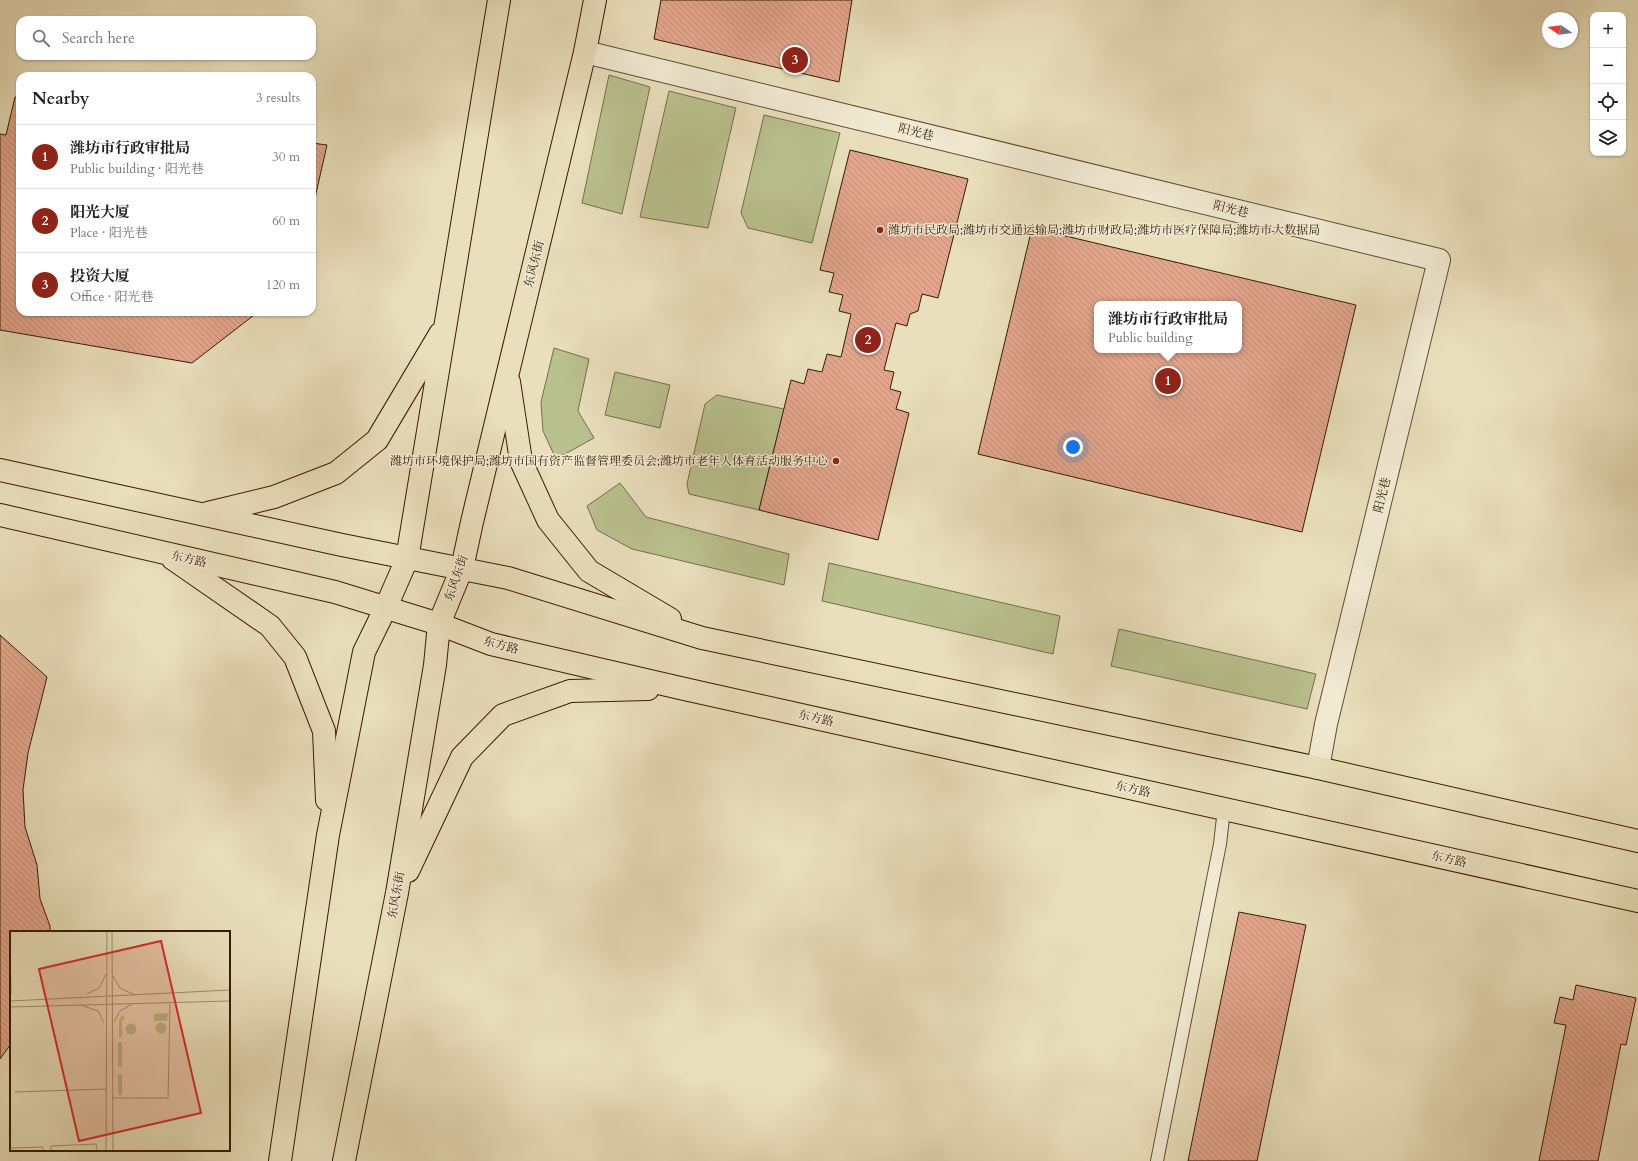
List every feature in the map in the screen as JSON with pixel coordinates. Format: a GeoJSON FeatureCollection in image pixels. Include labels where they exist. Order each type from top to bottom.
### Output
{"type":"FeatureCollection","features":[{"type":"Feature","properties":{"kind":"main road"},"geometry":{"type":"LineString","coordinates":[[280,1161],[328,835],[364,652],[407,559],[499,0]]}},
{"type":"Feature","properties":{"kind":"main road","name":"东风东街"},"geometry":{"type":"LineString","coordinates":[[344,1161],[397,893],[435,665],[439,624],[462,568],[586,52],[595,0]]}},
{"type":"Feature","properties":{"kind":"main road"},"geometry":{"type":"LineString","coordinates":[[202,514],[274,497],[336,473],[377,440],[446,325]]}},
{"type":"Feature","properties":{"kind":"main road"},"geometry":{"type":"LineString","coordinates":[[508,372],[521,461],[548,520],[589,571],[702,638]]}},
{"type":"Feature","properties":{"kind":"main road"},"geometry":{"type":"LineString","coordinates":[[0,470],[407,559],[462,568],[508,578],[702,638],[1318,768],[1638,841]]}},
{"type":"Feature","properties":{"kind":"main road","name":"东方路"},"geometry":{"type":"LineString","coordinates":[[0,515],[335,592],[439,624],[491,644],[680,688],[1638,901]]}},
{"type":"Feature","properties":{"kind":"main road"},"geometry":{"type":"LineString","coordinates":[[164,553],[270,626],[295,657],[324,731],[328,835]]}},
{"type":"Feature","properties":{"kind":"main road"},"geometry":{"type":"LineString","coordinates":[[397,893],[462,757],[503,714],[570,691],[680,688]]}},
{"type":"Feature","properties":{"kind":"street","name":"阳光巷"},"geometry":{"type":"LineString","coordinates":[[586,52],[1439,260],[1326,724],[1318,768]]}},
{"type":"Feature","properties":{"kind":"lane"},"geometry":{"type":"LineString","coordinates":[[1157,1161],[1220,844],[1224,809]]}},
{"type":"Feature","properties":{"kind":"green space"},"geometry":{"type":"Polygon","coordinates":[[[609,75],[650,87],[622,214],[582,203],[609,75]]]}},
{"type":"Feature","properties":{"kind":"green space"},"geometry":{"type":"Polygon","coordinates":[[[669,91],[736,108],[708,228],[640,217],[669,91]]]}},
{"type":"Feature","properties":{"kind":"green space"},"geometry":{"type":"Polygon","coordinates":[[[764,115],[840,133],[812,243],[748,228],[741,213],[764,115]]]}},
{"type":"Feature","properties":{"kind":"green space"},"geometry":{"type":"Polygon","coordinates":[[[554,348],[589,359],[578,411],[594,438],[556,459],[543,431],[541,402],[554,348]]]}},
{"type":"Feature","properties":{"kind":"green space"},"geometry":{"type":"Polygon","coordinates":[[[615,372],[670,385],[660,428],[605,415],[615,372]]]}},
{"type":"Feature","properties":{"kind":"green space"},"geometry":{"type":"Polygon","coordinates":[[[717,395],[784,409],[759,510],[689,494],[687,484],[705,404],[717,395]]]}},
{"type":"Feature","properties":{"kind":"green space"},"geometry":{"type":"Polygon","coordinates":[[[620,483],[646,517],[789,554],[784,585],[632,549],[597,530],[587,506],[620,483]]]}},
{"type":"Feature","properties":{"kind":"green space"},"geometry":{"type":"Polygon","coordinates":[[[829,563],[1060,616],[1053,654],[822,601],[829,563]]]}},
{"type":"Feature","properties":{"kind":"green space"},"geometry":{"type":"Polygon","coordinates":[[[1119,629],[1316,674],[1307,709],[1111,666],[1119,629]]]}},
{"type":"Feature","properties":{"kind":"building"},"geometry":{"type":"Polygon","coordinates":[[[661,0],[852,0],[839,82],[654,39],[661,0]]]}},
{"type":"Feature","properties":{"kind":"building"},"geometry":{"type":"Polygon","coordinates":[[[16,97],[16,316],[253,316],[192,363],[0,330],[0,134],[6,135],[16,97]]]}},
{"type":"Feature","properties":{"kind":"building"},"geometry":{"type":"Polygon","coordinates":[[[316,144],[327,145],[316,193],[316,144]]]}},
{"type":"Feature","properties":{"kind":"building"},"geometry":{"type":"Polygon","coordinates":[[[850,150],[968,179],[938,298],[922,294],[918,311],[910,314],[907,326],[896,323],[884,370],[894,372],[890,389],[901,392],[896,409],[909,413],[878,540],[759,510],[791,380],[804,384],[808,369],[822,372],[827,354],[841,357],[851,314],[839,311],[843,295],[829,292],[834,273],[820,270],[850,150]]]}},
{"type":"Feature","properties":{"kind":"building"},"geometry":{"type":"Polygon","coordinates":[[[1032,228],[1356,305],[1302,532],[978,454],[1032,228]]]}},
{"type":"Feature","properties":{"kind":"building"},"geometry":{"type":"Polygon","coordinates":[[[0,635],[47,677],[28,753],[23,790],[25,827],[37,865],[40,899],[50,926],[50,931],[10,931],[10,1045],[0,1059],[0,635]]]}},
{"type":"Feature","properties":{"kind":"building"},"geometry":{"type":"Polygon","coordinates":[[[1239,912],[1306,925],[1257,1161],[1188,1161],[1239,912]]]}},
{"type":"Feature","properties":{"kind":"building"},"geometry":{"type":"Polygon","coordinates":[[[1576,985],[1636,998],[1626,1045],[1621,1044],[1598,1161],[1539,1161],[1566,1025],[1554,1023],[1560,997],[1573,1000],[1576,985]]]}},
{"type":"Feature","properties":{"kind":"place","name":"投资大厦"},"geometry":{"type":"Point","coordinates":[795,60]}},
{"type":"Feature","properties":{"kind":"place","name":"潍坊市民政局;潍坊市交通运输局;潍坊市财政局;潍坊市医疗保障局;潍坊市大数据局"},"geometry":{"type":"Point","coordinates":[880,230]}},
{"type":"Feature","properties":{"kind":"place","name":"阳光大厦"},"geometry":{"type":"Point","coordinates":[868,340]}},
{"type":"Feature","properties":{"kind":"place","name":"潍坊市行政审批局"},"geometry":{"type":"Point","coordinates":[1168,381]}},
{"type":"Feature","properties":{"kind":"place","name":"潍坊市环境保护局;潍坊市国有资产监督管理委员会;潍坊市老年人体育活动服务中心"},"geometry":{"type":"Point","coordinates":[836,461]}}]}
